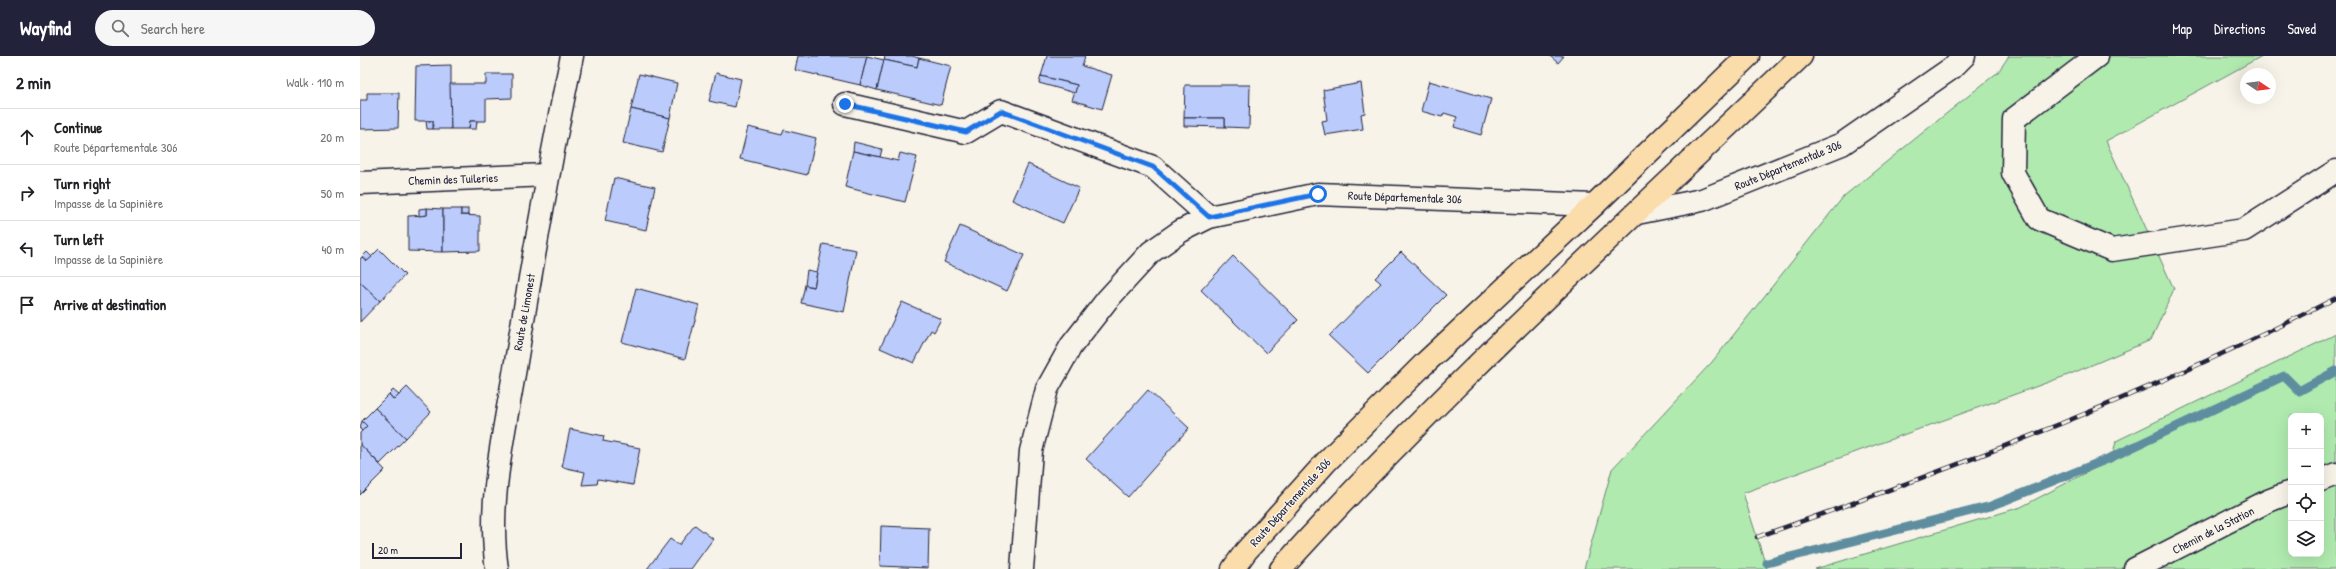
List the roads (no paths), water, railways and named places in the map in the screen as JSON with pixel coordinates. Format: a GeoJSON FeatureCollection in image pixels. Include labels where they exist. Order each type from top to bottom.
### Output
{"type":"FeatureCollection","features":[{"type":"Feature","properties":{"kind":"main road","name":"Route Départementale 306"},"geometry":{"type":"LineString","coordinates":[[1233,569],[1246,551],[1327,461],[1424,364],[1594,205],[1748,56]]}},
{"type":"Feature","properties":{"kind":"main road"},"geometry":{"type":"LineString","coordinates":[[1282,569],[1351,491],[1453,390],[1801,56]]}},
{"type":"Feature","properties":{"kind":"street","name":"Route de Limonest"},"geometry":{"type":"LineString","coordinates":[[497,569],[494,550],[494,499],[547,175],[572,56]]}},
{"type":"Feature","properties":{"kind":"street","name":"Route Départementale 306"},"geometry":{"type":"LineString","coordinates":[[1637,214],[1702,200],[1842,144],[1952,68],[1964,56]]}},
{"type":"Feature","properties":{"kind":"street"},"geometry":{"type":"LineString","coordinates":[[2097,56],[2014,119],[2013,173],[2039,219],[2112,250],[2244,230],[2336,171]]}},
{"type":"Feature","properties":{"kind":"street"},"geometry":{"type":"LineString","coordinates":[[845,104],[966,132],[1001,111],[1153,167],[1209,217]]}},
{"type":"Feature","properties":{"kind":"street","name":"Chemin des Tuileries"},"geometry":{"type":"LineString","coordinates":[[361,184],[547,175]]}},
{"type":"Feature","properties":{"kind":"street","name":"Route Départementale 306"},"geometry":{"type":"LineString","coordinates":[[1022,569],[1031,451],[1047,389],[1071,346],[1088,322],[1128,275],[1152,252],[1181,231],[1209,217],[1318,194],[1594,205]]}},
{"type":"Feature","properties":{"kind":"street"},"geometry":{"type":"LineString","coordinates":[[2324,479],[2336,474]]}},
{"type":"Feature","properties":{"kind":"street","name":"Chemin de la Station"},"geometry":{"type":"LineString","coordinates":[[2135,569],[2268,501],[2288,493]]}},
{"type":"Feature","properties":{"kind":"waterway"},"geometry":{"type":"LineString","coordinates":[[1767,563],[1991,506],[2110,458],[2284,376],[2299,391],[2336,371]]}},
{"type":"Feature","properties":{"kind":"railway"},"geometry":{"type":"LineString","coordinates":[[1757,537],[1905,484],[2051,428],[2195,366],[2336,298]]}}]}
